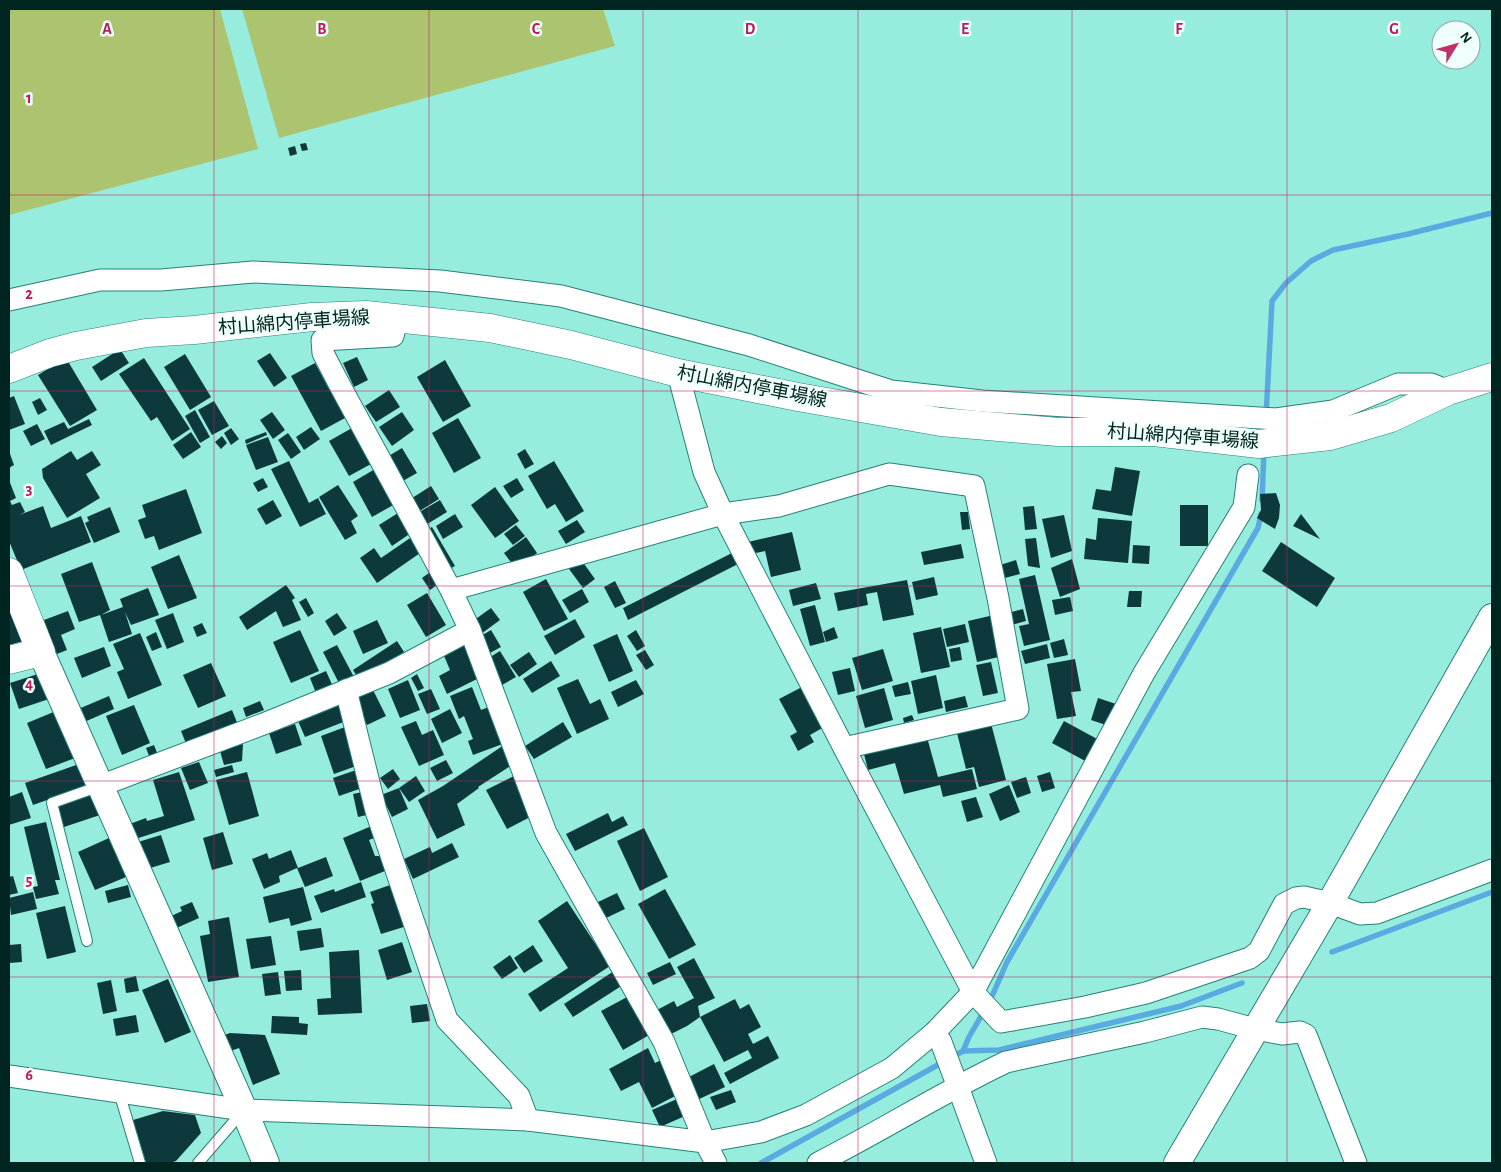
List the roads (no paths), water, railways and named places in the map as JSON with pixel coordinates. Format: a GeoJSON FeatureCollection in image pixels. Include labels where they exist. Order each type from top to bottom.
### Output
{"type":"FeatureCollection","features":[{"type":"Feature","properties":{"kind":"main road","name":"村山綿内停車場線"},"geometry":{"type":"LineString","coordinates":[[9,369],[50,353],[76,346],[146,333],[194,330],[312,317],[366,316],[490,328],[571,345],[678,372],[798,397],[941,422],[1058,432],[1154,432],[1259,444],[1330,436],[1391,418],[1448,391],[1492,377]]}},
{"type":"Feature","properties":{"kind":"main road"},"geometry":{"type":"LineString","coordinates":[[9,572],[40,652],[9,660]]}},
{"type":"Feature","properties":{"kind":"street"},"geometry":{"type":"LineString","coordinates":[[9,300],[100,280],[161,280],[253,272],[440,281],[561,296],[749,345],[891,390],[973,400],[1276,419],[1333,411],[1398,384],[1431,384],[1448,391]]}},
{"type":"Feature","properties":{"kind":"street"},"geometry":{"type":"LineString","coordinates":[[397,319],[393,336],[322,340],[323,353],[451,590],[470,630],[546,833],[664,1042],[705,1142],[716,1163]]}},
{"type":"Feature","properties":{"kind":"street"},"geometry":{"type":"LineString","coordinates":[[678,372],[704,472],[723,514],[844,748],[975,994],[1001,1022],[1085,1007],[1146,993],[1250,958],[1259,950],[1284,904],[1296,898],[1304,897],[1330,903],[1360,914],[1378,913],[1492,870]]}},
{"type":"Feature","properties":{"kind":"street"},"geometry":{"type":"LineString","coordinates":[[451,590],[723,514],[779,506],[889,474],[974,486],[998,598],[1018,709],[844,748]]}},
{"type":"Feature","properties":{"kind":"street"},"geometry":{"type":"LineString","coordinates":[[9,1076],[244,1110],[528,1120],[705,1142],[761,1132],[806,1115],[892,1068],[938,1037],[975,994],[1144,673],[1244,507],[1248,474]]}},
{"type":"Feature","properties":{"kind":"street"},"geometry":{"type":"LineString","coordinates":[[1177,1163],[1330,903],[1492,617]]}},
{"type":"Feature","properties":{"kind":"street"},"geometry":{"type":"LineString","coordinates":[[100,786],[266,723],[389,672],[470,630]]}},
{"type":"Feature","properties":{"kind":"street"},"geometry":{"type":"LineString","coordinates":[[40,652],[266,1163]]}},
{"type":"Feature","properties":{"kind":"street"},"geometry":{"type":"LineString","coordinates":[[346,690],[376,811],[446,1020],[519,1096],[528,1120]]}},
{"type":"Feature","properties":{"kind":"street"},"geometry":{"type":"LineString","coordinates":[[818,1163],[865,1139],[956,1083],[1006,1062],[1145,1032],[1202,1017],[1282,1034],[1300,1032],[1306,1035],[1356,1163]]}},
{"type":"Feature","properties":{"kind":"street"},"geometry":{"type":"LineString","coordinates":[[938,1037],[986,1163]]}},
{"type":"Feature","properties":{"kind":"lane"},"geometry":{"type":"LineString","coordinates":[[87,941],[52,803],[100,786]]}},
{"type":"Feature","properties":{"kind":"lane"},"geometry":{"type":"LineString","coordinates":[[118,1092],[140,1163]]}},
{"type":"Feature","properties":{"kind":"lane"},"geometry":{"type":"LineString","coordinates":[[198,1163],[244,1110]]}},
{"type":"Feature","properties":{"kind":"waterway"},"geometry":{"type":"LineString","coordinates":[[1265,437],[1272,301],[1286,283],[1311,261],[1333,250],[1492,213]]}},
{"type":"Feature","properties":{"kind":"waterway"},"geometry":{"type":"LineString","coordinates":[[1262,500],[1264,451]]}},
{"type":"Feature","properties":{"kind":"waterway"},"geometry":{"type":"LineString","coordinates":[[989,1003],[1007,962],[1258,528],[1261,514]]}},
{"type":"Feature","properties":{"kind":"waterway"},"geometry":{"type":"LineString","coordinates":[[1332,952],[1492,892]]}},
{"type":"Feature","properties":{"kind":"waterway"},"geometry":{"type":"LineString","coordinates":[[761,1163],[963,1051],[999,1050],[1181,1006],[1242,983]]}},
{"type":"Feature","properties":{"kind":"waterway"},"geometry":{"type":"LineString","coordinates":[[963,1051],[984,1011]]}}]}
